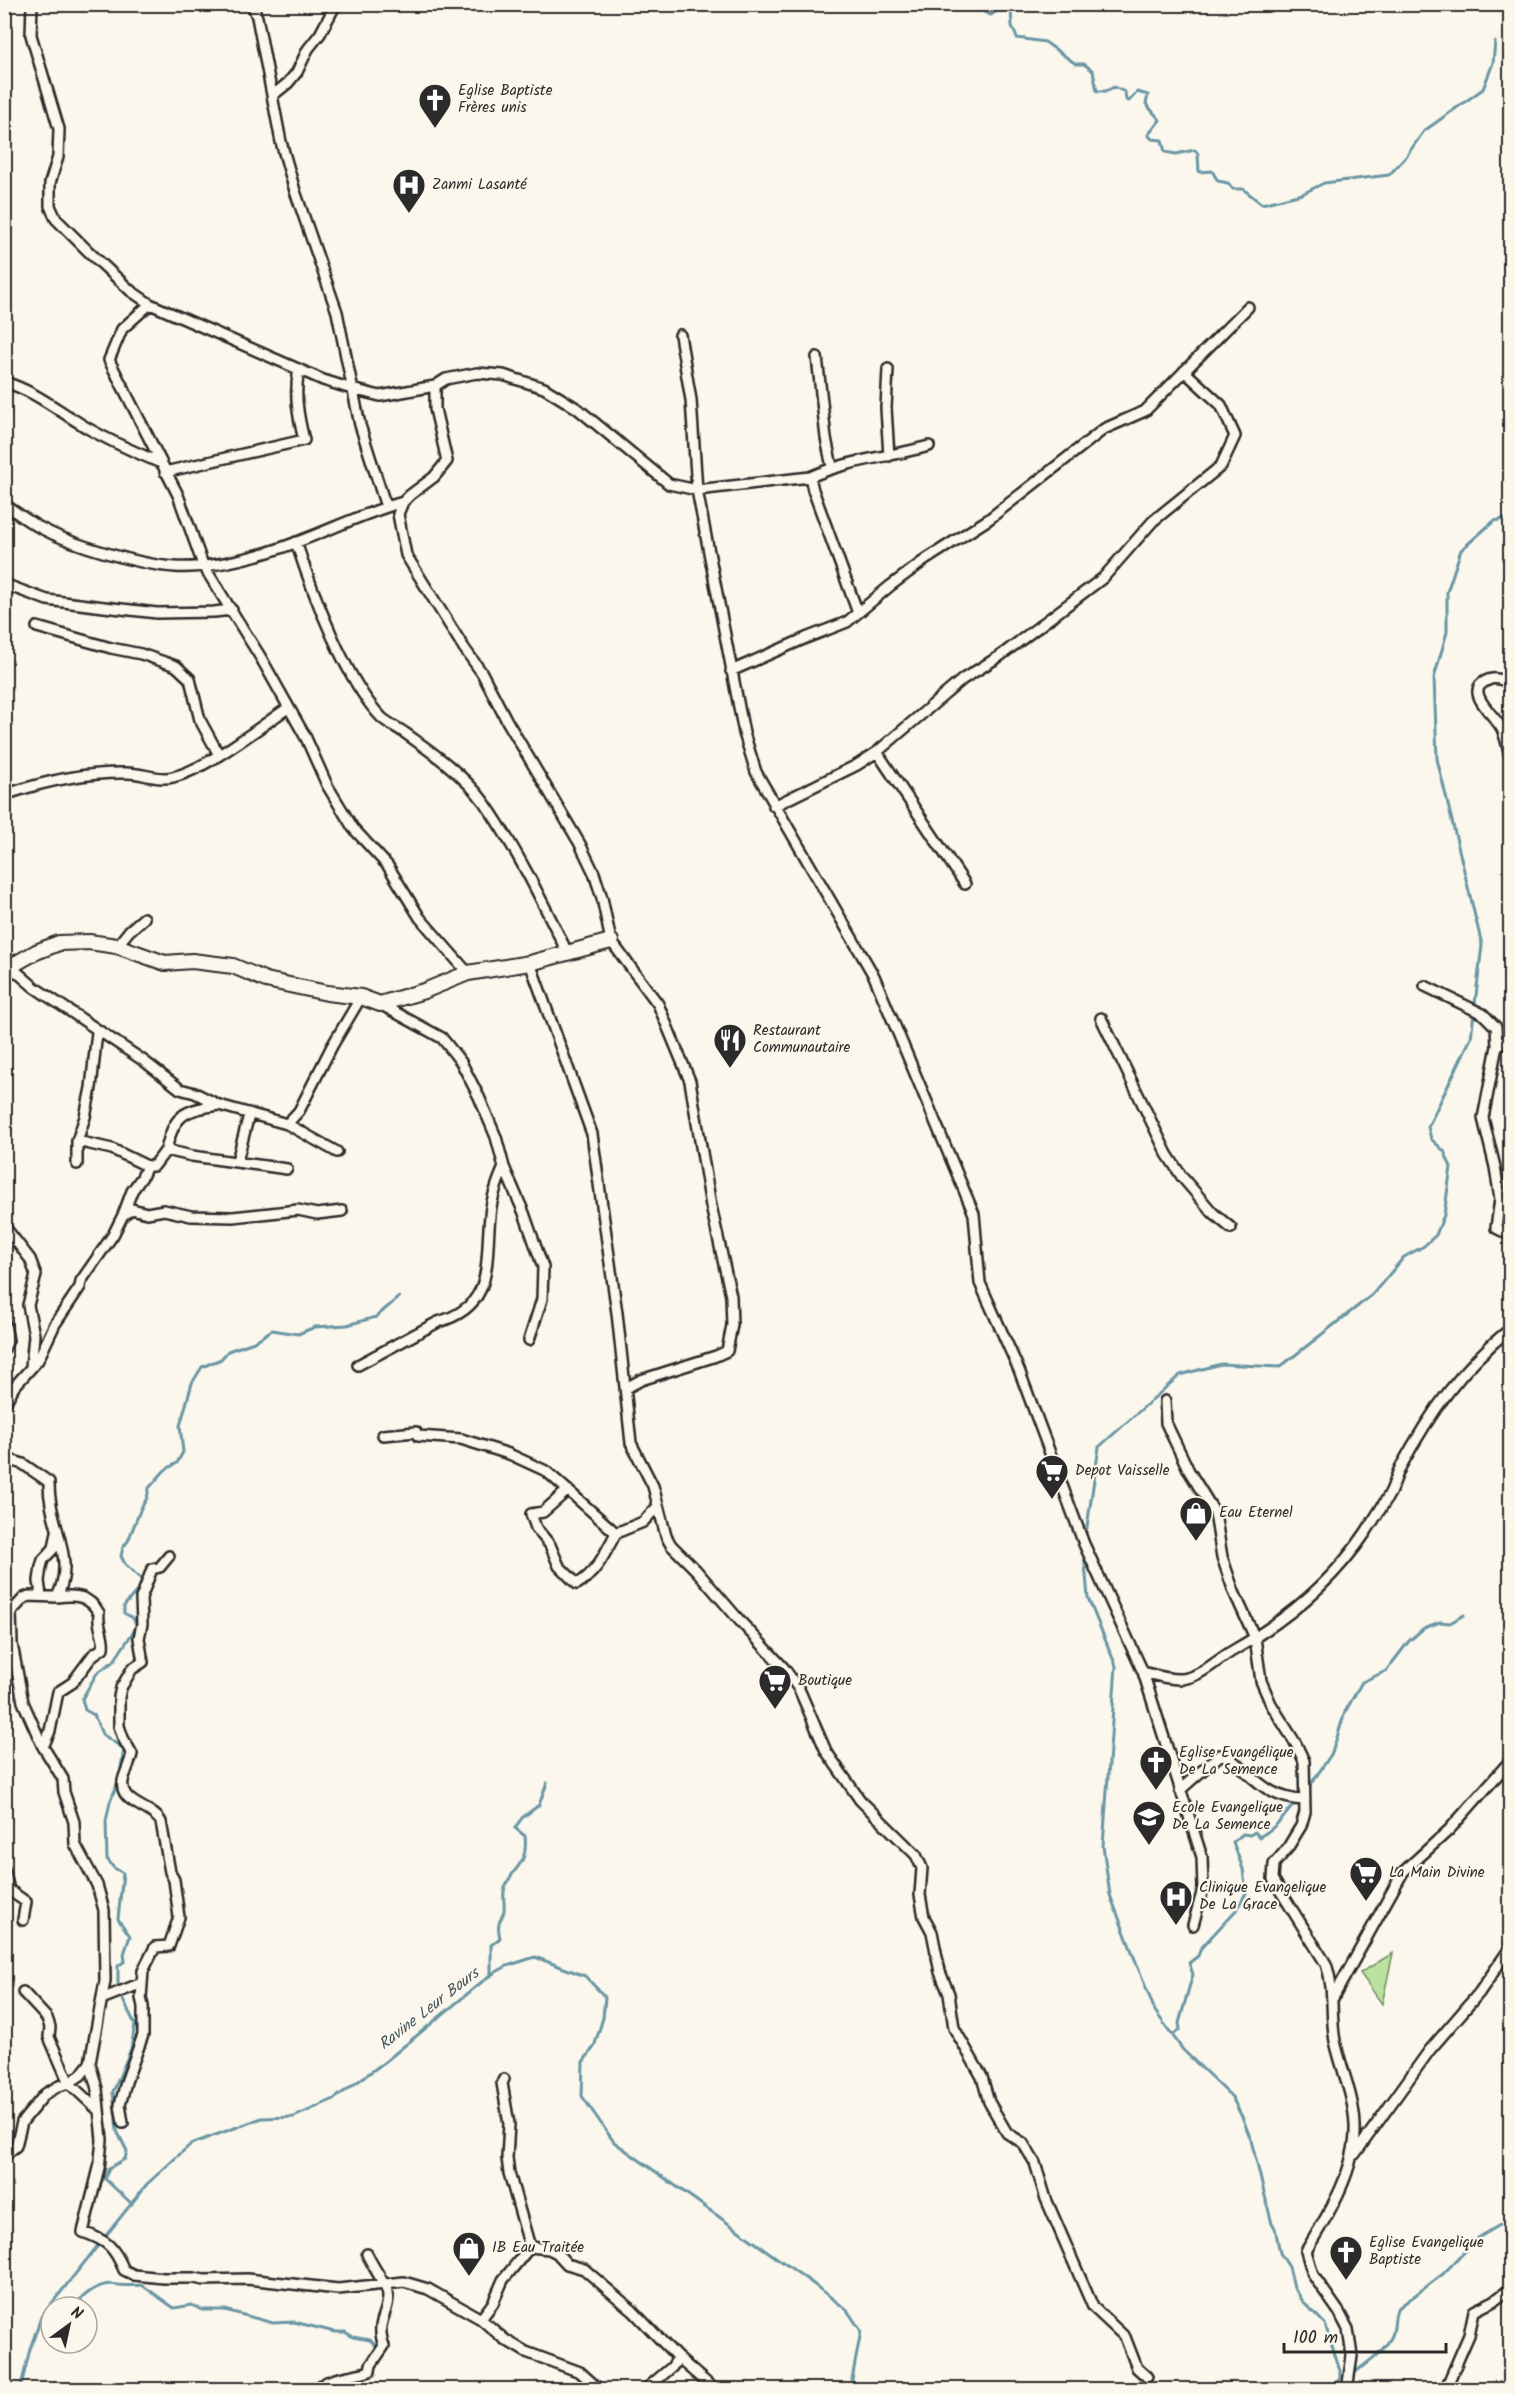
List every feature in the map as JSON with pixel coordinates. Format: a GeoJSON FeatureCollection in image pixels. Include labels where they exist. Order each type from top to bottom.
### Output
{"type":"FeatureCollection","features":[{"type":"Feature","properties":{"kind":"street"},"geometry":{"type":"LineString","coordinates":[[32,4],[30,35],[59,129],[58,157],[50,183],[50,206],[56,219],[81,244],[131,291],[150,304],[323,380],[380,396],[435,386],[446,379],[477,373],[503,375],[544,388],[579,409],[617,444],[669,484],[697,490],[810,477],[832,467],[929,446]]}},
{"type":"Feature","properties":{"kind":"street"},"geometry":{"type":"LineString","coordinates":[[252,4],[257,17],[281,141],[295,190],[337,312],[363,434],[386,507]]}},
{"type":"Feature","properties":{"kind":"street"},"geometry":{"type":"LineString","coordinates":[[273,95],[297,72],[308,49],[320,34],[336,4]]}},
{"type":"Feature","properties":{"kind":"street"},"geometry":{"type":"LineString","coordinates":[[150,304],[122,329],[109,360],[178,495],[203,565],[232,610],[306,738],[327,785],[353,828],[388,866],[420,918],[468,973]]}},
{"type":"Feature","properties":{"kind":"street"},"geometry":{"type":"LineString","coordinates":[[731,671],[847,622],[925,560],[989,519],[1104,429],[1145,411],[1248,307]]}},
{"type":"Feature","properties":{"kind":"street"},"geometry":{"type":"LineString","coordinates":[[680,334],[691,400],[697,490],[731,671],[753,763],[774,806],[878,987],[974,1214],[980,1283],[1019,1370],[1088,1553],[1143,1672],[1202,1857],[1203,1889],[1193,1925]]}},
{"type":"Feature","properties":{"kind":"street"},"geometry":{"type":"LineString","coordinates":[[817,357],[826,438],[832,467]]}},
{"type":"Feature","properties":{"kind":"street"},"geometry":{"type":"LineString","coordinates":[[4,381],[16,385],[90,429],[163,467],[304,440],[297,412],[296,386],[299,369]]}},
{"type":"Feature","properties":{"kind":"street"},"geometry":{"type":"LineString","coordinates":[[888,369],[886,408],[889,456]]}},
{"type":"Feature","properties":{"kind":"street"},"geometry":{"type":"LineString","coordinates":[[774,806],[857,765],[877,752],[963,679],[1000,656],[1103,578],[1154,521],[1221,466],[1235,436],[1221,405],[1184,371]]}},
{"type":"Feature","properties":{"kind":"street"},"geometry":{"type":"LineString","coordinates":[[4,504],[39,528],[128,558],[175,567],[220,564],[265,553],[403,502],[434,477],[447,461],[435,409],[435,386]]}},
{"type":"Feature","properties":{"kind":"street"},"geometry":{"type":"LineString","coordinates":[[810,477],[858,613]]}},
{"type":"Feature","properties":{"kind":"street"},"geometry":{"type":"LineString","coordinates":[[403,502],[398,514],[406,555],[482,674],[507,721],[580,844],[603,898],[611,941],[658,1004],[690,1082],[711,1206],[731,1296],[732,1325],[727,1351],[641,1380],[626,1388]]}},
{"type":"Feature","properties":{"kind":"street"},"geometry":{"type":"LineString","coordinates":[[296,542],[307,577],[340,652],[362,690],[383,718],[449,766],[483,801],[520,862],[568,954]]}},
{"type":"Feature","properties":{"kind":"street"},"geometry":{"type":"LineString","coordinates":[[4,584],[47,600],[104,608],[157,613],[232,610]]}},
{"type":"Feature","properties":{"kind":"street"},"geometry":{"type":"LineString","coordinates":[[37,627],[141,654],[176,666],[189,680],[200,720],[219,755]]}},
{"type":"Feature","properties":{"kind":"street"},"geometry":{"type":"LineString","coordinates":[[1510,684],[1497,679],[1489,679],[1481,684],[1477,693],[1479,700],[1497,720],[1504,732],[1510,757]]}},
{"type":"Feature","properties":{"kind":"street"},"geometry":{"type":"LineString","coordinates":[[10,793],[52,779],[91,773],[131,772],[170,778],[182,775],[219,755],[288,708]]}},
{"type":"Feature","properties":{"kind":"street"},"geometry":{"type":"LineString","coordinates":[[877,752],[965,884]]}},
{"type":"Feature","properties":{"kind":"street"},"geometry":{"type":"LineString","coordinates":[[117,946],[144,918]]}},
{"type":"Feature","properties":{"kind":"street"},"geometry":{"type":"LineString","coordinates":[[380,1004],[424,992],[468,973],[530,963],[611,941]]}},
{"type":"Feature","properties":{"kind":"street"},"geometry":{"type":"LineString","coordinates":[[337,1152],[287,1124],[249,1115],[180,1089],[144,1061],[97,1032],[8,968],[36,952],[59,943],[89,942],[117,946],[165,963],[192,961],[233,966],[266,980],[327,993],[361,997],[380,1004],[441,1038],[454,1053],[479,1097],[496,1137],[504,1167],[524,1213],[543,1268],[542,1299],[530,1340]]}},
{"type":"Feature","properties":{"kind":"street"},"geometry":{"type":"LineString","coordinates":[[530,963],[592,1134],[626,1388],[631,1443],[653,1486],[666,1536],[671,1545],[783,1667],[799,1689],[825,1751],[860,1800],[916,1855],[922,1868],[920,1895],[924,1917],[932,1932],[940,1972],[949,1994],[954,2028],[982,2077],[989,2102],[1007,2133],[1023,2143],[1035,2163],[1046,2199],[1093,2307],[1125,2337],[1137,2368],[1147,2377]]}},
{"type":"Feature","properties":{"kind":"street"},"geometry":{"type":"LineString","coordinates":[[1425,986],[1483,1014],[1496,1028],[1497,1047],[1483,1118],[1496,1167],[1500,1199],[1496,1228],[1510,1235]]}},
{"type":"Feature","properties":{"kind":"street"},"geometry":{"type":"LineString","coordinates":[[287,1124],[299,1111],[332,1046],[361,997]]}},
{"type":"Feature","properties":{"kind":"street"},"geometry":{"type":"LineString","coordinates":[[1101,1018],[1167,1154],[1182,1177],[1214,1213],[1231,1228]]}},
{"type":"Feature","properties":{"kind":"street"},"geometry":{"type":"LineString","coordinates":[[77,1164],[76,1141],[89,1098],[97,1032]]}},
{"type":"Feature","properties":{"kind":"street"},"geometry":{"type":"LineString","coordinates":[[1497,1047],[1510,1039]]}},
{"type":"Feature","properties":{"kind":"street"},"geometry":{"type":"LineString","coordinates":[[76,1141],[112,1149],[147,1166],[154,1166],[166,1150],[168,1139],[181,1115],[203,1107],[219,1105]]}},
{"type":"Feature","properties":{"kind":"street"},"geometry":{"type":"LineString","coordinates":[[237,1161],[249,1115]]}},
{"type":"Feature","properties":{"kind":"street"},"geometry":{"type":"LineString","coordinates":[[166,1150],[192,1156],[287,1169]]}},
{"type":"Feature","properties":{"kind":"street"},"geometry":{"type":"LineString","coordinates":[[4,1405],[14,1387],[38,1360],[55,1324],[113,1234],[132,1191],[147,1166]]}},
{"type":"Feature","properties":{"kind":"street"},"geometry":{"type":"LineString","coordinates":[[358,1365],[438,1322],[451,1319],[472,1305],[487,1276],[490,1213],[496,1184],[504,1167]]}},
{"type":"Feature","properties":{"kind":"street"},"geometry":{"type":"LineString","coordinates":[[123,1215],[132,1209],[147,1213],[164,1210],[191,1216],[233,1216],[297,1210],[317,1214],[342,1211]]}},
{"type":"Feature","properties":{"kind":"street"},"geometry":{"type":"LineString","coordinates":[[5,1227],[30,1260],[36,1275],[28,1305],[34,1335],[31,1367]]}},
{"type":"Feature","properties":{"kind":"street"},"geometry":{"type":"LineString","coordinates":[[4,1298],[4,1305]]}},
{"type":"Feature","properties":{"kind":"street"},"geometry":{"type":"LineString","coordinates":[[4,1320],[8,1340],[4,1349]]}},
{"type":"Feature","properties":{"kind":"street"},"geometry":{"type":"LineString","coordinates":[[1143,1672],[1185,1678],[1202,1672],[1216,1660],[1256,1638],[1300,1606],[1347,1557],[1364,1534],[1389,1494],[1399,1469],[1434,1411],[1464,1371],[1510,1329]]}},
{"type":"Feature","properties":{"kind":"street"},"geometry":{"type":"LineString","coordinates":[[1165,1401],[1166,1423],[1189,1471],[1215,1513],[1222,1557],[1234,1592],[1256,1638],[1261,1681],[1271,1704],[1304,1761],[1298,1800],[1305,1812],[1301,1826],[1287,1849],[1274,1864],[1272,1872],[1273,1879],[1326,1964],[1330,1976],[1335,2039],[1355,2123],[1354,2144],[1338,2195],[1306,2251],[1312,2275],[1339,2312],[1348,2329],[1352,2356],[1347,2390]]}},
{"type":"Feature","properties":{"kind":"street"},"geometry":{"type":"LineString","coordinates":[[383,1435],[416,1432],[418,1436],[461,1439],[488,1447],[546,1471],[616,1533]]}},
{"type":"Feature","properties":{"kind":"street"},"geometry":{"type":"LineString","coordinates":[[4,1458],[23,1464],[50,1482],[49,1498],[66,1571],[64,1583],[57,1597]]}},
{"type":"Feature","properties":{"kind":"street"},"geometry":{"type":"LineString","coordinates":[[568,1490],[543,1512],[531,1514],[536,1528],[550,1545],[559,1566],[577,1584],[587,1579],[599,1565],[616,1533],[643,1522],[658,1506]]}},
{"type":"Feature","properties":{"kind":"street"},"geometry":{"type":"LineString","coordinates":[[41,1596],[39,1581],[41,1567],[43,1560],[54,1548],[57,1530]]}},
{"type":"Feature","properties":{"kind":"street"},"geometry":{"type":"LineString","coordinates":[[123,2123],[120,2105],[142,2035],[143,1971],[155,1947],[169,1946],[179,1917],[176,1891],[161,1822],[158,1817],[130,1800],[123,1787],[132,1754],[119,1726],[121,1688],[132,1668],[143,1662],[139,1638],[142,1624],[141,1598],[152,1569],[160,1567],[169,1556]]}},
{"type":"Feature","properties":{"kind":"street"},"geometry":{"type":"LineString","coordinates":[[4,2157],[16,2146],[22,2122],[45,2094],[69,2083],[81,2074],[90,2062],[104,1998],[106,1963],[102,1901],[97,1885],[75,1844],[74,1822],[63,1779],[44,1747],[23,1702],[8,1615],[24,1598],[81,1596],[90,1601],[99,1613],[103,1648],[93,1655],[72,1683],[58,1692],[50,1731],[44,1747]]}},
{"type":"Feature","properties":{"kind":"street"},"geometry":{"type":"LineString","coordinates":[[4,1636],[12,1644]]}},
{"type":"Feature","properties":{"kind":"street"},"geometry":{"type":"LineString","coordinates":[[1180,1790],[1220,1755],[1227,1756],[1263,1788],[1298,1800]]}},
{"type":"Feature","properties":{"kind":"street"},"geometry":{"type":"LineString","coordinates":[[1333,1998],[1403,1872],[1449,1830],[1510,1761]]}},
{"type":"Feature","properties":{"kind":"street"},"geometry":{"type":"LineString","coordinates":[[4,1869],[9,1890],[26,1902],[23,1920]]}},
{"type":"Feature","properties":{"kind":"street"},"geometry":{"type":"LineString","coordinates":[[1349,2162],[1429,2051],[1479,1993],[1510,1948]]}},
{"type":"Feature","properties":{"kind":"street"},"geometry":{"type":"LineString","coordinates":[[104,1998],[142,1983]]}},
{"type":"Feature","properties":{"kind":"street"},"geometry":{"type":"LineString","coordinates":[[23,1992],[47,2018],[50,2027],[49,2037],[69,2083],[98,2110]]}},
{"type":"Feature","properties":{"kind":"street"},"geometry":{"type":"LineString","coordinates":[[90,2062],[97,2089],[102,2140],[91,2209],[83,2232],[104,2239],[118,2257],[125,2272],[164,2278],[247,2279],[338,2289],[404,2282],[428,2289],[481,2319],[504,2339],[519,2348],[580,2372],[600,2390]]}},
{"type":"Feature","properties":{"kind":"street"},"geometry":{"type":"LineString","coordinates":[[504,2079],[502,2083],[509,2124],[507,2158],[530,2247]]}},
{"type":"Feature","properties":{"kind":"street"},"geometry":{"type":"LineString","coordinates":[[481,2319],[493,2302],[503,2280],[530,2247]]}},
{"type":"Feature","properties":{"kind":"street"},"geometry":{"type":"LineString","coordinates":[[530,2247],[549,2249],[557,2253],[567,2264],[584,2269],[633,2311],[678,2358],[715,2390]]}},
{"type":"Feature","properties":{"kind":"street"},"geometry":{"type":"LineString","coordinates":[[315,2390],[330,2379],[351,2377],[370,2371],[371,2365],[384,2346],[380,2334],[389,2295],[385,2284],[373,2270],[367,2254]]}},
{"type":"Feature","properties":{"kind":"street"},"geometry":{"type":"LineString","coordinates":[[1445,2390],[1469,2335],[1474,2311],[1494,2301],[1510,2289]]}},
{"type":"Feature","properties":{"kind":"street"},"geometry":{"type":"LineString","coordinates":[[645,2390],[672,2367],[678,2358]]}},
{"type":"Feature","properties":{"kind":"green space"},"geometry":{"type":"Polygon","coordinates":[[[1393,1953],[1382,2004],[1360,1973],[1393,1953]]]}},
{"type":"Feature","properties":{"kind":"waterway"},"geometry":{"type":"LineString","coordinates":[[978,4],[984,12],[991,15],[1006,4]]}},
{"type":"Feature","properties":{"kind":"waterway"},"geometry":{"type":"LineString","coordinates":[[1006,4],[1011,9],[1012,26],[1017,38],[1045,42],[1076,64],[1084,64],[1093,71],[1097,91],[1106,91],[1114,87],[1125,92],[1126,100],[1129,101],[1137,92],[1148,95],[1146,104],[1160,120],[1148,135],[1152,139],[1162,140],[1165,152],[1176,154],[1195,150],[1198,154],[1199,172],[1212,171],[1218,181],[1228,183],[1233,189],[1243,189],[1262,204],[1302,194],[1324,183],[1389,175],[1405,158],[1424,131],[1483,89],[1493,63],[1495,42]]}},
{"type":"Feature","properties":{"kind":"waterway"},"geometry":{"type":"LineString","coordinates":[[1085,1540],[1099,1447],[1180,1375],[1221,1364],[1280,1367],[1372,1295],[1404,1257],[1424,1246],[1436,1235],[1444,1215],[1451,1167],[1444,1151],[1431,1139],[1428,1127],[1471,1038],[1482,945],[1437,759],[1434,678],[1447,632],[1447,592],[1461,550],[1494,521],[1510,518]]}},
{"type":"Feature","properties":{"kind":"waterway"},"geometry":{"type":"LineString","coordinates":[[132,2204],[105,2179],[109,2168],[125,2159],[127,2151],[117,2131],[113,2092],[131,2049],[135,2024],[118,1990],[118,1966],[125,1961],[124,1954],[130,1936],[118,1919],[123,1873],[114,1868],[107,1859],[106,1821],[110,1802],[119,1780],[124,1749],[102,1734],[94,1715],[85,1710],[82,1699],[97,1673],[114,1661],[137,1626],[133,1618],[124,1613],[124,1606],[141,1586],[141,1579],[125,1564],[121,1556],[123,1547],[128,1541],[147,1498],[149,1488],[165,1470],[177,1463],[183,1452],[180,1426],[192,1383],[202,1367],[221,1359],[228,1351],[254,1342],[272,1330],[298,1334],[315,1327],[347,1325],[376,1317],[399,1297]]}},
{"type":"Feature","properties":{"kind":"waterway"},"geometry":{"type":"LineString","coordinates":[[1084,1552],[1088,1598],[1116,1666],[1103,1846],[1110,1895],[1155,2011],[1183,2050],[1232,2097],[1243,2119],[1251,2140],[1280,2253],[1289,2267],[1294,2287],[1302,2300],[1325,2324],[1340,2371],[1340,2378],[1335,2387]]}},
{"type":"Feature","properties":{"kind":"waterway"},"geometry":{"type":"LineString","coordinates":[[1307,1790],[1332,1753],[1345,1712],[1362,1682],[1386,1671],[1409,1641],[1424,1628],[1440,1622],[1450,1623],[1464,1615]]}},
{"type":"Feature","properties":{"kind":"waterway"},"geometry":{"type":"LineString","coordinates":[[491,1976],[491,1945],[500,1938],[499,1926],[504,1911],[504,1890],[525,1853],[525,1836],[515,1828],[522,1818],[539,1805],[547,1783]]}},
{"type":"Feature","properties":{"kind":"waterway"},"geometry":{"type":"LineString","coordinates":[[1173,2035],[1180,2029],[1179,2023],[1193,1974],[1189,1963],[1198,1956],[1201,1948],[1238,1908],[1246,1893],[1243,1869],[1233,1842],[1243,1834],[1250,1835],[1255,1832],[1259,1837],[1270,1830],[1296,1801]]}},
{"type":"Feature","properties":{"kind":"waterway","name":"Ravine Leur Bours"},"geometry":{"type":"LineString","coordinates":[[20,2390],[41,2317],[147,2184],[191,2144],[262,2118],[294,2117],[334,2099],[386,2061],[489,1976],[507,1966],[535,1957],[585,1976],[605,1997],[603,2018],[594,2047],[583,2062],[582,2096],[614,2142],[847,2310],[861,2331],[850,2390]]}},
{"type":"Feature","properties":{"kind":"waterway","name":"Ravine Leur Bours"},"geometry":{"type":"LineString","coordinates":[[1352,2375],[1386,2345],[1393,2333],[1397,2309],[1443,2274],[1478,2238],[1510,2219]]}},
{"type":"Feature","properties":{"kind":"waterway"},"geometry":{"type":"LineString","coordinates":[[86,2295],[105,2285],[142,2285],[174,2308],[192,2305],[202,2310],[225,2310],[273,2323],[294,2322],[335,2332],[345,2332],[353,2337],[370,2340],[379,2349]]}},
{"type":"Feature","properties":{"kind":"waterway","name":"Ravine Leur Bours"},"geometry":{"type":"LineString","coordinates":[[1333,2390],[1347,2379]]}},
{"type":"Feature","properties":{"kind":"place","name":"Eglise Baptiste Frères unis"},"geometry":{"type":"Point","coordinates":[435,129]}},
{"type":"Feature","properties":{"kind":"place","name":"Zanmi Lasanté"},"geometry":{"type":"Point","coordinates":[409,214]}},
{"type":"Feature","properties":{"kind":"place","name":"Restaurant Communautaire"},"geometry":{"type":"Point","coordinates":[730,1069]}},
{"type":"Feature","properties":{"kind":"place","name":"Depot Vaisselle"},"geometry":{"type":"Point","coordinates":[1052,1500]}},
{"type":"Feature","properties":{"kind":"place","name":"Eau Eternel"},"geometry":{"type":"Point","coordinates":[1196,1542]}},
{"type":"Feature","properties":{"kind":"place","name":"Boutique"},"geometry":{"type":"Point","coordinates":[775,1710]}},
{"type":"Feature","properties":{"kind":"place","name":"Eglise Evangélique De La Semence"},"geometry":{"type":"Point","coordinates":[1156,1791]}},
{"type":"Feature","properties":{"kind":"place","name":"Ecole Evangelique De La Semence"},"geometry":{"type":"Point","coordinates":[1149,1846]}},
{"type":"Feature","properties":{"kind":"place","name":"La Main Divine"},"geometry":{"type":"Point","coordinates":[1366,1902]}},
{"type":"Feature","properties":{"kind":"place","name":"Clinique Evangelique De La Grace"},"geometry":{"type":"Point","coordinates":[1176,1926]}},
{"type":"Feature","properties":{"kind":"place","name":"IB Eau Traitée"},"geometry":{"type":"Point","coordinates":[469,2277]}},
{"type":"Feature","properties":{"kind":"place","name":"Eglise Evangelique Baptiste"},"geometry":{"type":"Point","coordinates":[1346,2281]}}]}
